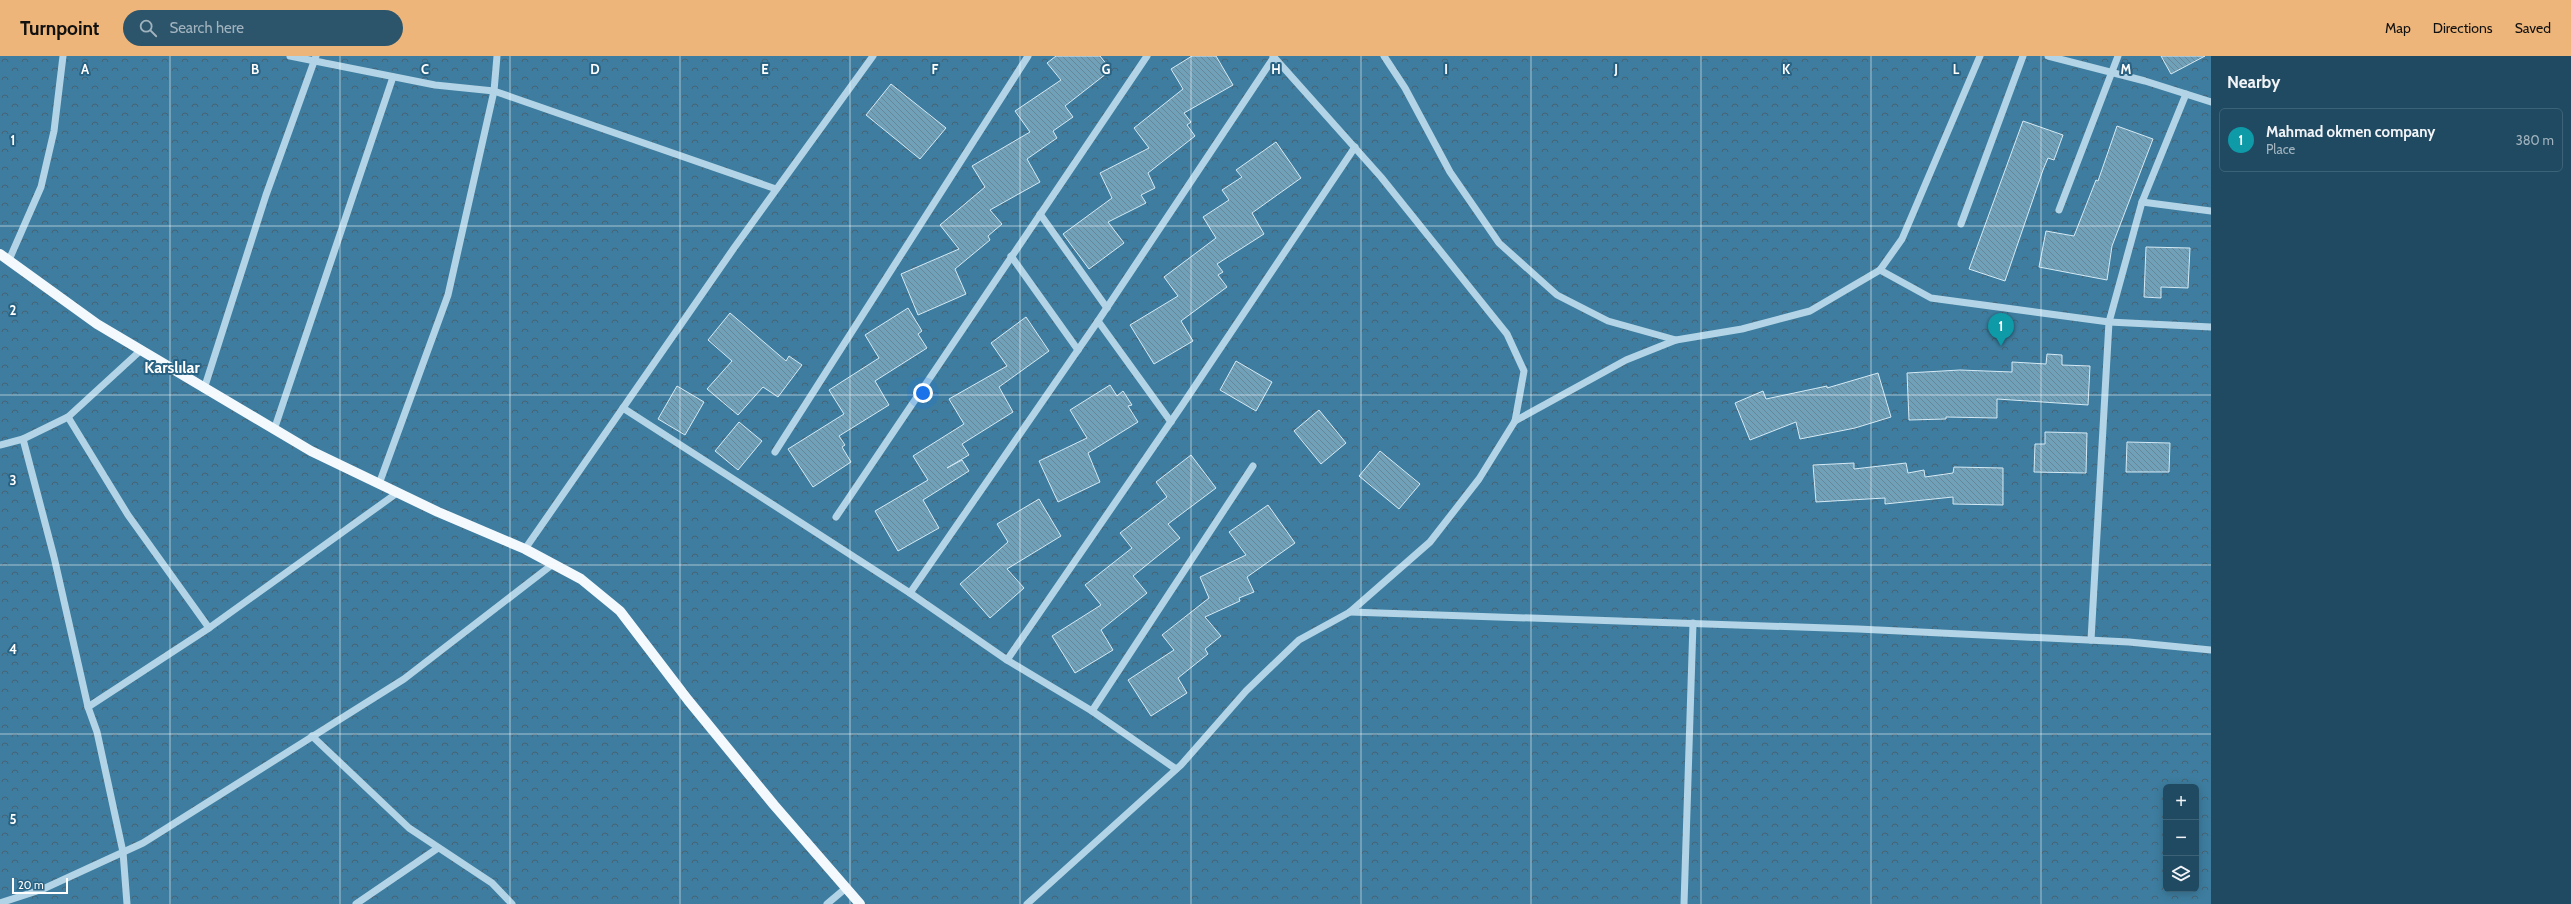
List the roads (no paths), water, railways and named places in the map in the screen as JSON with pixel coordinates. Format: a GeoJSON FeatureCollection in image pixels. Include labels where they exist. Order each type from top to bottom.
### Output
{"type":"FeatureCollection","features":[{"type":"Feature","properties":{"kind":"main road"},"geometry":{"type":"LineString","coordinates":[[0,254],[97,324],[204,389],[311,451],[397,493],[525,549],[581,579],[620,611],[688,700],[774,806],[860,904]]}},
{"type":"Feature","properties":{"kind":"street"},"geometry":{"type":"LineString","coordinates":[[9,260],[41,187],[54,131],[63,56]]}},
{"type":"Feature","properties":{"kind":"street"},"geometry":{"type":"LineString","coordinates":[[290,56],[315,59],[392,77],[436,85],[494,91],[776,189]]}},
{"type":"Feature","properties":{"kind":"street"},"geometry":{"type":"LineString","coordinates":[[379,484],[448,295],[494,91],[497,56]]}},
{"type":"Feature","properties":{"kind":"street"},"geometry":{"type":"LineString","coordinates":[[525,549],[776,189],[873,56]]}},
{"type":"Feature","properties":{"kind":"street"},"geometry":{"type":"LineString","coordinates":[[775,452],[1028,56]]}},
{"type":"Feature","properties":{"kind":"street"},"geometry":{"type":"LineString","coordinates":[[836,517],[1147,56]]}},
{"type":"Feature","properties":{"kind":"street"},"geometry":{"type":"LineString","coordinates":[[910,593],[1107,308],[1274,56],[1356,147],[1508,334],[1524,371],[1515,421],[1479,479],[1430,542],[1350,612],[1299,640],[1246,691],[1176,769],[1027,904]]}},
{"type":"Feature","properties":{"kind":"street"},"geometry":{"type":"LineString","coordinates":[[1384,56],[1405,88],[1450,172],[1499,243],[1557,294],[1608,321],[1676,340]]}},
{"type":"Feature","properties":{"kind":"street"},"geometry":{"type":"LineString","coordinates":[[1515,421],[1626,360],[1676,340],[1742,329],[1810,311],[1880,270],[1902,239],[1980,56]]}},
{"type":"Feature","properties":{"kind":"street"},"geometry":{"type":"LineString","coordinates":[[1961,224],[2023,56]]}},
{"type":"Feature","properties":{"kind":"street"},"geometry":{"type":"LineString","coordinates":[[2048,56],[2111,72],[2211,102]]}},
{"type":"Feature","properties":{"kind":"street"},"geometry":{"type":"LineString","coordinates":[[2059,210],[2118,56]]}},
{"type":"Feature","properties":{"kind":"street"},"geometry":{"type":"LineString","coordinates":[[204,389],[266,195],[315,59]]}},
{"type":"Feature","properties":{"kind":"street"},"geometry":{"type":"LineString","coordinates":[[274,430],[392,77]]}},
{"type":"Feature","properties":{"kind":"street"},"geometry":{"type":"LineString","coordinates":[[2091,640],[2109,322],[2142,202],[2186,94]]}},
{"type":"Feature","properties":{"kind":"street"},"geometry":{"type":"LineString","coordinates":[[1006,660],[1171,422],[1356,147]]}},
{"type":"Feature","properties":{"kind":"street"},"geometry":{"type":"LineString","coordinates":[[2142,202],[2211,211]]}},
{"type":"Feature","properties":{"kind":"street"},"geometry":{"type":"LineString","coordinates":[[1040,214],[1107,308]]}},
{"type":"Feature","properties":{"kind":"street"},"geometry":{"type":"LineString","coordinates":[[1011,256],[1078,350]]}},
{"type":"Feature","properties":{"kind":"street"},"geometry":{"type":"LineString","coordinates":[[1880,270],[1931,298],[2109,322],[2211,327]]}},
{"type":"Feature","properties":{"kind":"street"},"geometry":{"type":"LineString","coordinates":[[1098,321],[1171,422]]}},
{"type":"Feature","properties":{"kind":"street"},"geometry":{"type":"LineString","coordinates":[[0,445],[23,439],[68,417],[140,351]]}},
{"type":"Feature","properties":{"kind":"street"},"geometry":{"type":"LineString","coordinates":[[623,408],[910,593],[1006,660],[1092,711],[1176,769]]}},
{"type":"Feature","properties":{"kind":"street"},"geometry":{"type":"LineString","coordinates":[[68,417],[128,515],[209,628]]}},
{"type":"Feature","properties":{"kind":"street"},"geometry":{"type":"LineString","coordinates":[[23,439],[54,557],[88,707],[97,732],[123,852],[127,904]]}},
{"type":"Feature","properties":{"kind":"street"},"geometry":{"type":"LineString","coordinates":[[1092,711],[1253,466]]}},
{"type":"Feature","properties":{"kind":"street"},"geometry":{"type":"LineString","coordinates":[[88,707],[209,628],[397,493]]}},
{"type":"Feature","properties":{"kind":"street"},"geometry":{"type":"LineString","coordinates":[[0,903],[43,889],[143,844],[404,679],[553,564]]}},
{"type":"Feature","properties":{"kind":"street"},"geometry":{"type":"LineString","coordinates":[[1350,612],[1693,623],[2091,640],[2211,650]]}},
{"type":"Feature","properties":{"kind":"street"},"geometry":{"type":"LineString","coordinates":[[1684,904],[1693,623]]}},
{"type":"Feature","properties":{"kind":"street"},"geometry":{"type":"LineString","coordinates":[[312,736],[409,828],[492,883],[512,904]]}},
{"type":"Feature","properties":{"kind":"street"},"geometry":{"type":"LineString","coordinates":[[356,904],[438,848]]}},
{"type":"Feature","properties":{"kind":"street"},"geometry":{"type":"LineString","coordinates":[[827,904],[846,888]]}},
{"type":"Feature","properties":{"kind":"place","name":"Mahmad okmen company"},"geometry":{"type":"Point","coordinates":[2001,346]}},
{"type":"Feature","properties":{"kind":"district","name":"Karslılar"},"geometry":{"type":"Point","coordinates":[172,367]}}]}
